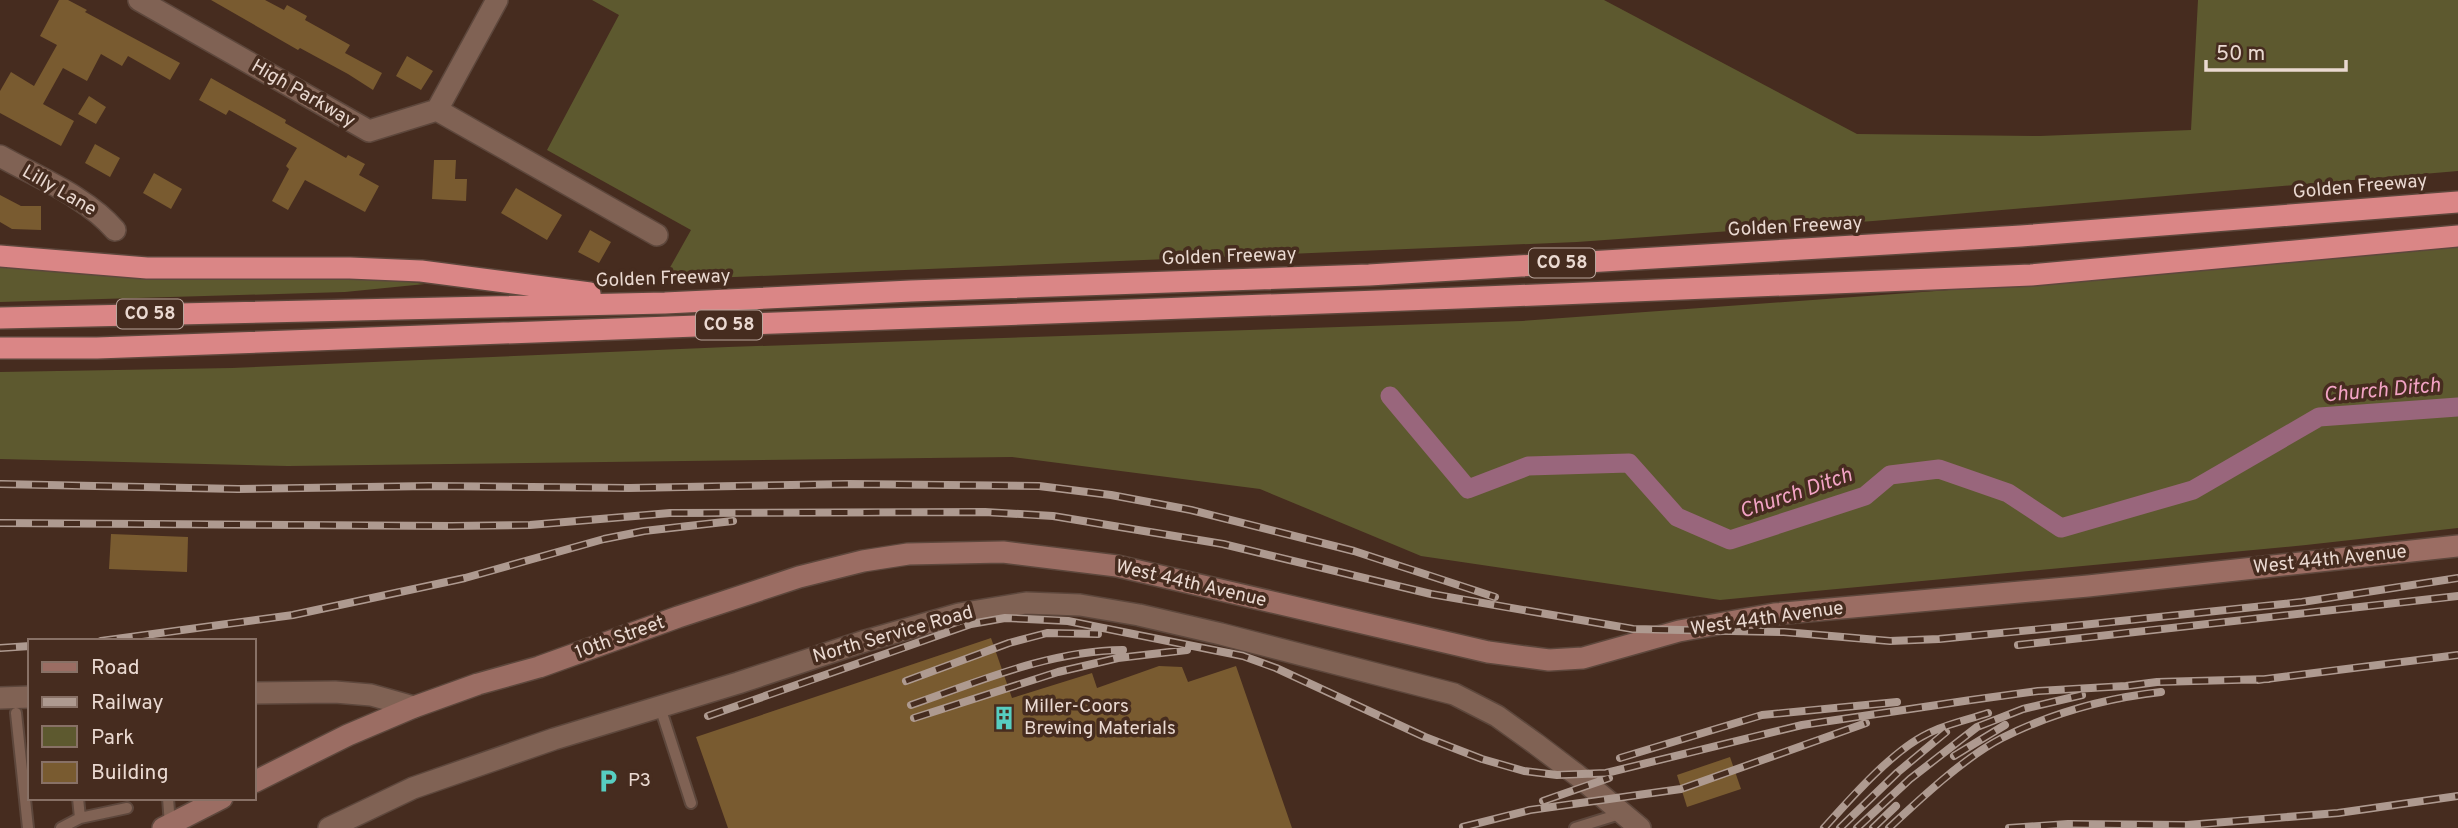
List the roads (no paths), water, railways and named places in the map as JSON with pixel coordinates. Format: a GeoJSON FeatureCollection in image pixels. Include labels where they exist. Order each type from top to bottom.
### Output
{"type":"FeatureCollection","features":[{"type":"Feature","properties":{"kind":"highway","name":"Golden Freeway"},"geometry":{"type":"LineString","coordinates":[[0,318],[665,303],[911,291],[1369,275],[2035,235],[2458,202]]}},
{"type":"Feature","properties":{"kind":"highway","name":"CO 58"},"geometry":{"type":"LineString","coordinates":[[0,348],[97,348],[866,321],[2031,275],[2458,236]]}},
{"type":"Feature","properties":{"kind":"highway"},"geometry":{"type":"LineString","coordinates":[[0,256],[120,267],[421,271],[665,303]]}},
{"type":"Feature","properties":{"kind":"street","name":"High Parkway"},"geometry":{"type":"LineString","coordinates":[[139,0],[369,131],[437,110]]}},
{"type":"Feature","properties":{"kind":"street"},"geometry":{"type":"LineString","coordinates":[[497,0],[437,110],[657,235]]}},
{"type":"Feature","properties":{"kind":"street","name":"Lilly Lane"},"geometry":{"type":"LineString","coordinates":[[0,156],[87,205],[104,217],[115,230]]}},
{"type":"Feature","properties":{"kind":"street","name":"West 44th Avenue"},"geometry":{"type":"LineString","coordinates":[[1003,552],[1117,566],[1488,652],[1549,660],[1583,658],[1679,631],[1774,614],[2088,586],[2458,546]]}},
{"type":"Feature","properties":{"kind":"street","name":"10th Street"},"geometry":{"type":"LineString","coordinates":[[256,781],[348,735],[414,707],[799,577],[863,561],[908,554],[1003,552]]}},
{"type":"Feature","properties":{"kind":"street","name":"North Service Road"},"geometry":{"type":"LineString","coordinates":[[336,827],[443,777],[865,640],[959,614],[1026,603],[1080,605],[1139,615],[1454,694],[1497,716],[1577,775],[1640,828]]}},
{"type":"Feature","properties":{"kind":"street"},"geometry":{"type":"LineString","coordinates":[[256,694],[335,692],[371,695],[414,707]]}},
{"type":"Feature","properties":{"kind":"street"},"geometry":{"type":"LineString","coordinates":[[0,698],[23,705]]}},
{"type":"Feature","properties":{"kind":"street"},"geometry":{"type":"LineString","coordinates":[[166,826],[218,800]]}},
{"type":"Feature","properties":{"kind":"lane"},"geometry":{"type":"LineString","coordinates":[[23,705],[28,828]]}},
{"type":"Feature","properties":{"kind":"lane"},"geometry":{"type":"LineString","coordinates":[[660,707],[691,803]]}},
{"type":"Feature","properties":{"kind":"lane"},"geometry":{"type":"LineString","coordinates":[[78,800],[79,818]]}},
{"type":"Feature","properties":{"kind":"lane"},"geometry":{"type":"LineString","coordinates":[[166,826],[168,800]]}},
{"type":"Feature","properties":{"kind":"lane"},"geometry":{"type":"LineString","coordinates":[[61,828],[79,818],[127,808]]}},
{"type":"Feature","properties":{"kind":"lane"},"geometry":{"type":"LineString","coordinates":[[1575,828],[1623,813]]}},
{"type":"Feature","properties":{"kind":"waterway","name":"Church Ditch"},"geometry":{"type":"LineString","coordinates":[[1390,396],[1468,489],[1528,466],[1629,463],[1677,517],[1730,540],[1865,496],[1890,475],[1939,469],[2008,493],[2061,528],[2193,490],[2319,417],[2458,407]]}},
{"type":"Feature","properties":{"kind":"railway"},"geometry":{"type":"LineString","coordinates":[[0,484],[238,489],[429,486],[629,488],[849,484],[1039,486],[1111,495],[1191,510],[1354,551],[1495,597]]}},
{"type":"Feature","properties":{"kind":"railway"},"geometry":{"type":"LineString","coordinates":[[0,523],[452,526],[530,525],[670,513],[985,512],[1053,516],[1223,544],[1431,594],[1633,629],[1784,632],[1890,641],[1939,639],[2302,602],[2458,578]]}},
{"type":"Feature","properties":{"kind":"railway"},"geometry":{"type":"LineString","coordinates":[[116,639],[293,615],[465,578],[604,539],[644,531],[733,521]]}},
{"type":"Feature","properties":{"kind":"railway"},"geometry":{"type":"LineString","coordinates":[[2018,645],[2458,596]]}},
{"type":"Feature","properties":{"kind":"railway"},"geometry":{"type":"LineString","coordinates":[[708,716],[971,624],[1005,618],[1068,621],[1243,656],[1276,668],[1425,737],[1482,759],[1524,771],[1557,775],[1606,773],[1802,725],[1971,700],[2038,691],[2157,682],[2269,679]]}},
{"type":"Feature","properties":{"kind":"railway"},"geometry":{"type":"LineString","coordinates":[[906,681],[1009,643],[1047,633],[1098,634]]}},
{"type":"Feature","properties":{"kind":"railway"},"geometry":{"type":"LineString","coordinates":[[0,648],[28,646]]}},
{"type":"Feature","properties":{"kind":"railway"},"geometry":{"type":"LineString","coordinates":[[911,705],[1015,669],[1068,656],[1123,650]]}},
{"type":"Feature","properties":{"kind":"railway"},"geometry":{"type":"LineString","coordinates":[[914,718],[1058,672],[1118,658],[1187,650]]}},
{"type":"Feature","properties":{"kind":"railway"},"geometry":{"type":"LineString","coordinates":[[2258,680],[2458,655]]}},
{"type":"Feature","properties":{"kind":"railway"},"geometry":{"type":"LineString","coordinates":[[1889,828],[1958,767],[2002,738],[2040,721],[2080,708],[2161,692]]}},
{"type":"Feature","properties":{"kind":"railway"},"geometry":{"type":"LineString","coordinates":[[1857,828],[1910,779],[1977,727],[2023,709],[2082,695]]}},
{"type":"Feature","properties":{"kind":"railway"},"geometry":{"type":"LineString","coordinates":[[1620,758],[1762,715],[1897,702]]}},
{"type":"Feature","properties":{"kind":"railway"},"geometry":{"type":"LineString","coordinates":[[1824,828],[1872,777],[1914,742],[1942,727],[1988,713]]}},
{"type":"Feature","properties":{"kind":"railway"},"geometry":{"type":"LineString","coordinates":[[1463,827],[1530,810],[1681,789],[1866,723]]}},
{"type":"Feature","properties":{"kind":"railway"},"geometry":{"type":"LineString","coordinates":[[1954,756],[2005,725]]}},
{"type":"Feature","properties":{"kind":"railway"},"geometry":{"type":"LineString","coordinates":[[1840,828],[1898,772],[1946,732]]}},
{"type":"Feature","properties":{"kind":"railway"},"geometry":{"type":"LineString","coordinates":[[1543,801],[1609,778]]}},
{"type":"Feature","properties":{"kind":"railway"},"geometry":{"type":"LineString","coordinates":[[2009,828],[2068,824],[2187,825],[2338,813],[2458,796]]}},
{"type":"Feature","properties":{"kind":"railway"},"geometry":{"type":"LineString","coordinates":[[1873,828],[1896,806]]}},
{"type":"Feature","properties":{"kind":"place","name":"Miller-Coors Brewing Materials"},"geometry":{"type":"Point","coordinates":[1004,718]}},
{"type":"Feature","properties":{"kind":"place","name":"P3"},"geometry":{"type":"Point","coordinates":[608,781]}}]}
